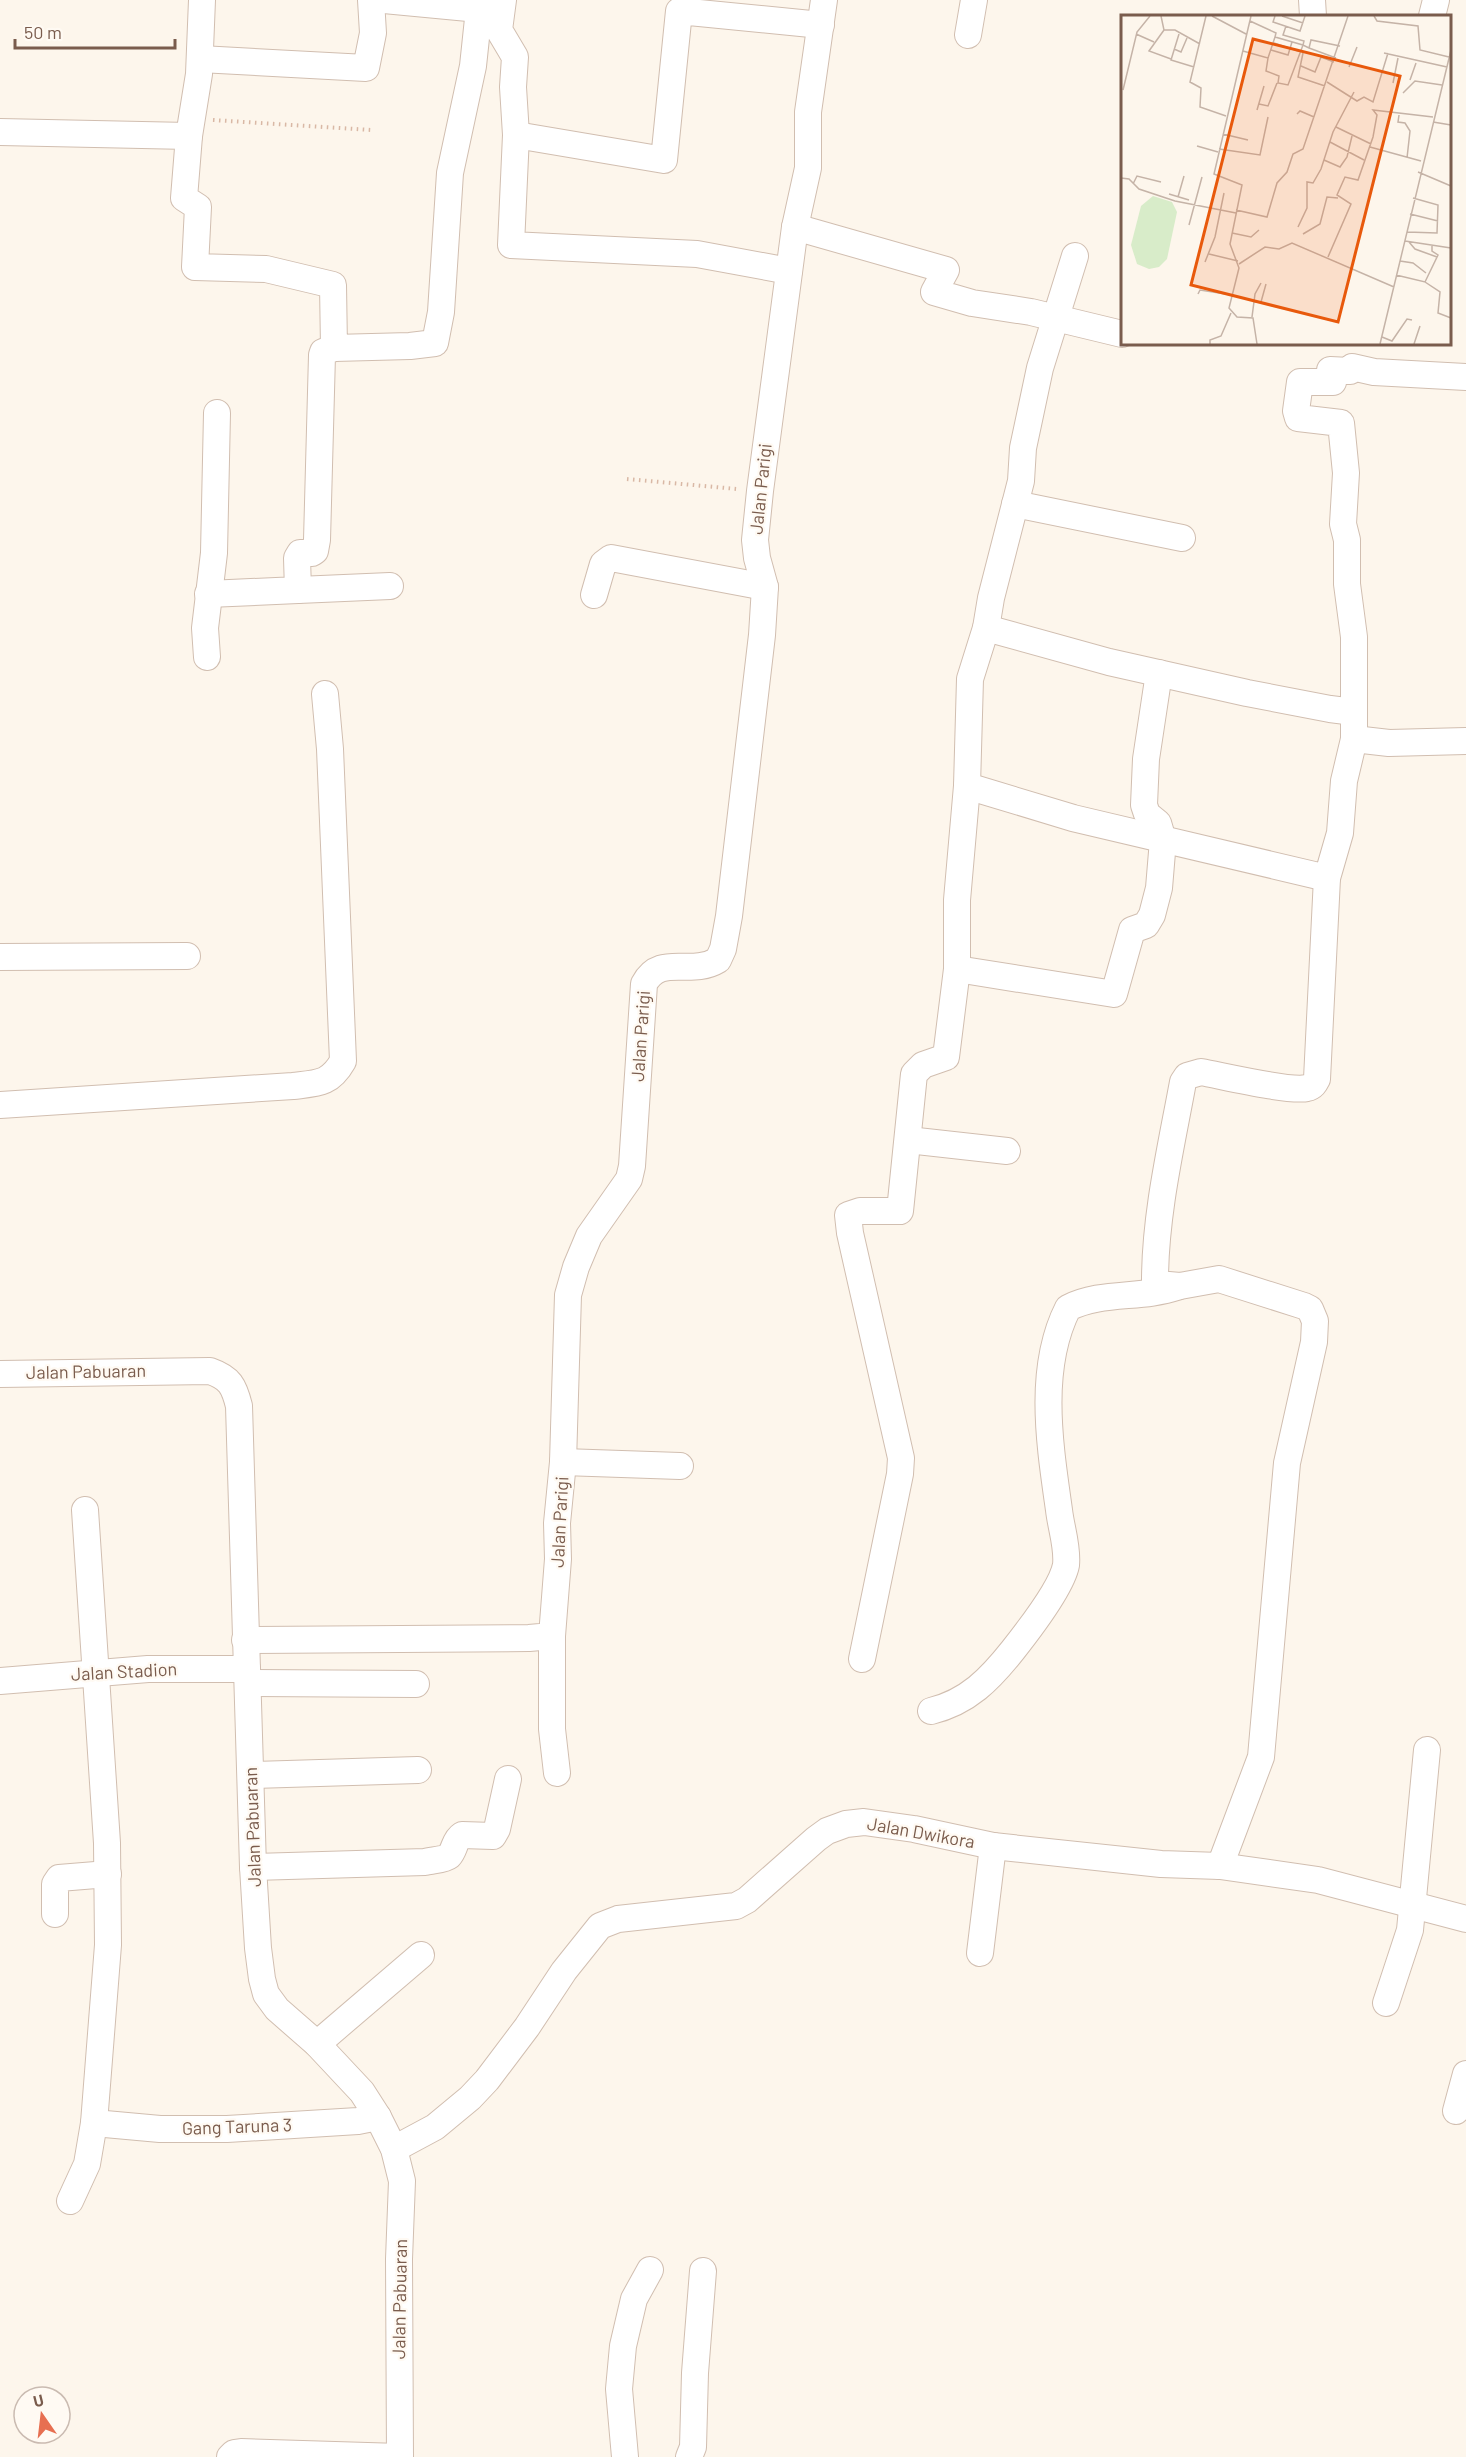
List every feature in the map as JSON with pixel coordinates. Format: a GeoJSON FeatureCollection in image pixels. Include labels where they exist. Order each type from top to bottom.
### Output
{"type":"FeatureCollection","features":[{"type":"Feature","properties":{"kind":"street"},"geometry":{"type":"LineString","coordinates":[[202,0],[200,59],[190,127],[184,198],[198,207],[195,267],[266,269],[333,285],[334,348]]}},
{"type":"Feature","properties":{"kind":"street"},"geometry":{"type":"LineString","coordinates":[[200,59],[366,68],[373,33],[371,0]]}},
{"type":"Feature","properties":{"kind":"street"},"geometry":{"type":"LineString","coordinates":[[384,0],[487,3]]}},
{"type":"Feature","properties":{"kind":"street","name":"Jalan Parigi"},"geometry":{"type":"LineString","coordinates":[[557,1773],[542,1637],[558,1559],[556,1522],[563,1462],[568,1295],[576,1267],[589,1236],[629,1179],[632,1166],[644,984],[650,973],[657,968],[698,967],[711,964],[718,960],[723,949],[762,635],[765,587],[755,540],[760,491],[795,227],[808,168],[808,112],[824,0]]}},
{"type":"Feature","properties":{"kind":"street"},"geometry":{"type":"LineString","coordinates":[[968,35],[974,0]]}},
{"type":"Feature","properties":{"kind":"street"},"geometry":{"type":"LineString","coordinates":[[1432,15],[1436,0]]}},
{"type":"Feature","properties":{"kind":"street"},"geometry":{"type":"LineString","coordinates":[[487,3],[515,57],[513,87],[516,135],[511,246],[697,254],[789,271]]}},
{"type":"Feature","properties":{"kind":"street"},"geometry":{"type":"LineString","coordinates":[[298,590],[297,558],[300,553],[315,551],[317,540],[323,352],[334,348],[435,343],[441,312],[450,173],[487,3]]}},
{"type":"Feature","properties":{"kind":"street"},"geometry":{"type":"LineString","coordinates":[[516,135],[664,160],[679,11],[821,26]]}},
{"type":"Feature","properties":{"kind":"street"},"geometry":{"type":"LineString","coordinates":[[0,132],[190,127]]}},
{"type":"Feature","properties":{"kind":"street"},"geometry":{"type":"LineString","coordinates":[[795,227],[946,270],[934,292],[972,303],[1031,312],[1121,334]]}},
{"type":"Feature","properties":{"kind":"street"},"geometry":{"type":"LineString","coordinates":[[862,1659],[900,1474],[901,1458],[850,1233],[848,1215],[860,1211],[900,1211],[914,1074],[923,1065],[945,1057],[957,969],[957,900],[968,786],[970,679],[986,628],[991,598],[1021,481],[1023,448],[1030,413],[1054,318],[1075,256]]}},
{"type":"Feature","properties":{"kind":"street"},"geometry":{"type":"LineString","coordinates":[[1180,1287],[1157,1284],[1155,1262],[1168,1161],[1183,1082],[1187,1076],[1201,1072],[1290,1087],[1308,1088],[1314,1085],[1317,1079],[1327,878],[1340,833],[1344,781],[1354,740],[1354,637],[1347,584],[1347,540],[1343,524],[1346,473],[1341,423],[1298,418],[1296,411],[1300,382],[1334,382],[1330,370],[1350,371],[1352,367],[1374,372],[1466,377]]}},
{"type":"Feature","properties":{"kind":"street"},"geometry":{"type":"LineString","coordinates":[[207,657],[205,628],[214,553],[217,413]]}},
{"type":"Feature","properties":{"kind":"street"},"geometry":{"type":"LineString","coordinates":[[1015,504],[1182,538]]}},
{"type":"Feature","properties":{"kind":"street"},"geometry":{"type":"LineString","coordinates":[[594,595],[603,564],[611,558],[765,587]]}},
{"type":"Feature","properties":{"kind":"street"},"geometry":{"type":"LineString","coordinates":[[208,594],[390,586]]}},
{"type":"Feature","properties":{"kind":"street"},"geometry":{"type":"LineString","coordinates":[[986,628],[1109,662],[1322,708],[1354,712]]}},
{"type":"Feature","properties":{"kind":"street"},"geometry":{"type":"LineString","coordinates":[[957,969],[1114,994],[1132,930],[1146,925],[1152,915],[1159,888],[1164,840],[1158,823],[1147,814],[1144,805],[1146,759],[1159,673]]}},
{"type":"Feature","properties":{"kind":"street"},"geometry":{"type":"LineString","coordinates":[[0,1105],[293,1086],[322,1082],[336,1074],[343,1061],[330,749],[325,694]]}},
{"type":"Feature","properties":{"kind":"street"},"geometry":{"type":"LineString","coordinates":[[1354,740],[1389,743],[1466,741]]}},
{"type":"Feature","properties":{"kind":"street"},"geometry":{"type":"LineString","coordinates":[[968,786],[1073,818],[1327,878]]}},
{"type":"Feature","properties":{"kind":"street"},"geometry":{"type":"LineString","coordinates":[[0,957],[187,956]]}},
{"type":"Feature","properties":{"kind":"street"},"geometry":{"type":"LineString","coordinates":[[908,1140],[1007,1151]]}},
{"type":"Feature","properties":{"kind":"street"},"geometry":{"type":"LineString","coordinates":[[931,1711],[951,1706],[970,1695],[994,1674],[1023,1638],[1061,1580],[1066,1564],[1065,1548],[1049,1416],[1052,1362],[1060,1323],[1068,1308],[1078,1302],[1096,1298],[1145,1295],[1219,1279],[1310,1309],[1315,1321],[1314,1342],[1287,1463],[1261,1757],[1220,1866]]}},
{"type":"Feature","properties":{"kind":"street","name":"Jalan Pabuaran"},"geometry":{"type":"LineString","coordinates":[[0,1374],[210,1371],[225,1376],[235,1391],[239,1406],[245,1640],[258,1948],[266,1994],[277,2009],[317,2044],[362,2092],[394,2149],[402,2181],[399,2259],[400,2457]]}},
{"type":"Feature","properties":{"kind":"street"},"geometry":{"type":"LineString","coordinates":[[563,1462],[680,1466]]}},
{"type":"Feature","properties":{"kind":"street"},"geometry":{"type":"LineString","coordinates":[[70,2201],[87,2164],[94,2123],[106,1984],[108,1874],[85,1510]]}},
{"type":"Feature","properties":{"kind":"street"},"geometry":{"type":"LineString","coordinates":[[245,1640],[542,1637]]}},
{"type":"Feature","properties":{"kind":"street","name":"Jalan Stadion"},"geometry":{"type":"LineString","coordinates":[[0,1681],[148,1669],[416,1684]]}},
{"type":"Feature","properties":{"kind":"street"},"geometry":{"type":"LineString","coordinates":[[1386,2003],[1410,1930],[1426,1750]]}},
{"type":"Feature","properties":{"kind":"street"},"geometry":{"type":"LineString","coordinates":[[252,1775],[418,1770]]}},
{"type":"Feature","properties":{"kind":"street"},"geometry":{"type":"LineString","coordinates":[[253,1867],[425,1862],[446,1858],[451,1854],[458,1837],[462,1835],[492,1836],[497,1829],[508,1779]]}},
{"type":"Feature","properties":{"kind":"street","name":"Jalan Dwikora"},"geometry":{"type":"LineString","coordinates":[[394,2149],[435,2127],[470,2098],[487,2080],[527,2027],[564,1971],[604,1923],[618,1919],[736,1906],[816,1839],[827,1831],[846,1824],[864,1822],[914,1829],[993,1846],[1161,1864],[1220,1866],[1318,1880],[1413,1903],[1466,1919]]}},
{"type":"Feature","properties":{"kind":"street"},"geometry":{"type":"LineString","coordinates":[[980,1953],[993,1846]]}},
{"type":"Feature","properties":{"kind":"street"},"geometry":{"type":"LineString","coordinates":[[55,1914],[56,1884],[59,1878],[108,1874]]}},
{"type":"Feature","properties":{"kind":"street"},"geometry":{"type":"LineString","coordinates":[[317,2044],[421,1955]]}},
{"type":"Feature","properties":{"kind":"street"},"geometry":{"type":"LineString","coordinates":[[1456,2111],[1466,2074]]}},
{"type":"Feature","properties":{"kind":"street","name":"Gang Taruna 3"},"geometry":{"type":"LineString","coordinates":[[94,2123],[160,2129],[227,2129],[358,2121],[378,2117]]}},
{"type":"Feature","properties":{"kind":"street"},"geometry":{"type":"LineString","coordinates":[[625,2457],[619,2389],[623,2346],[634,2299],[650,2270]]}},
{"type":"Feature","properties":{"kind":"street"},"geometry":{"type":"LineString","coordinates":[[689,2457],[693,2447],[694,2373],[703,2271]]}},
{"type":"Feature","properties":{"kind":"street"},"geometry":{"type":"LineString","coordinates":[[230,2457],[234,2453],[241,2452],[400,2457]]}},
{"type":"Feature","properties":{"kind":"path"},"geometry":{"type":"LineString","coordinates":[[190,127],[371,130]]}},
{"type":"Feature","properties":{"kind":"path"},"geometry":{"type":"LineString","coordinates":[[627,479],[760,491]]}}]}
